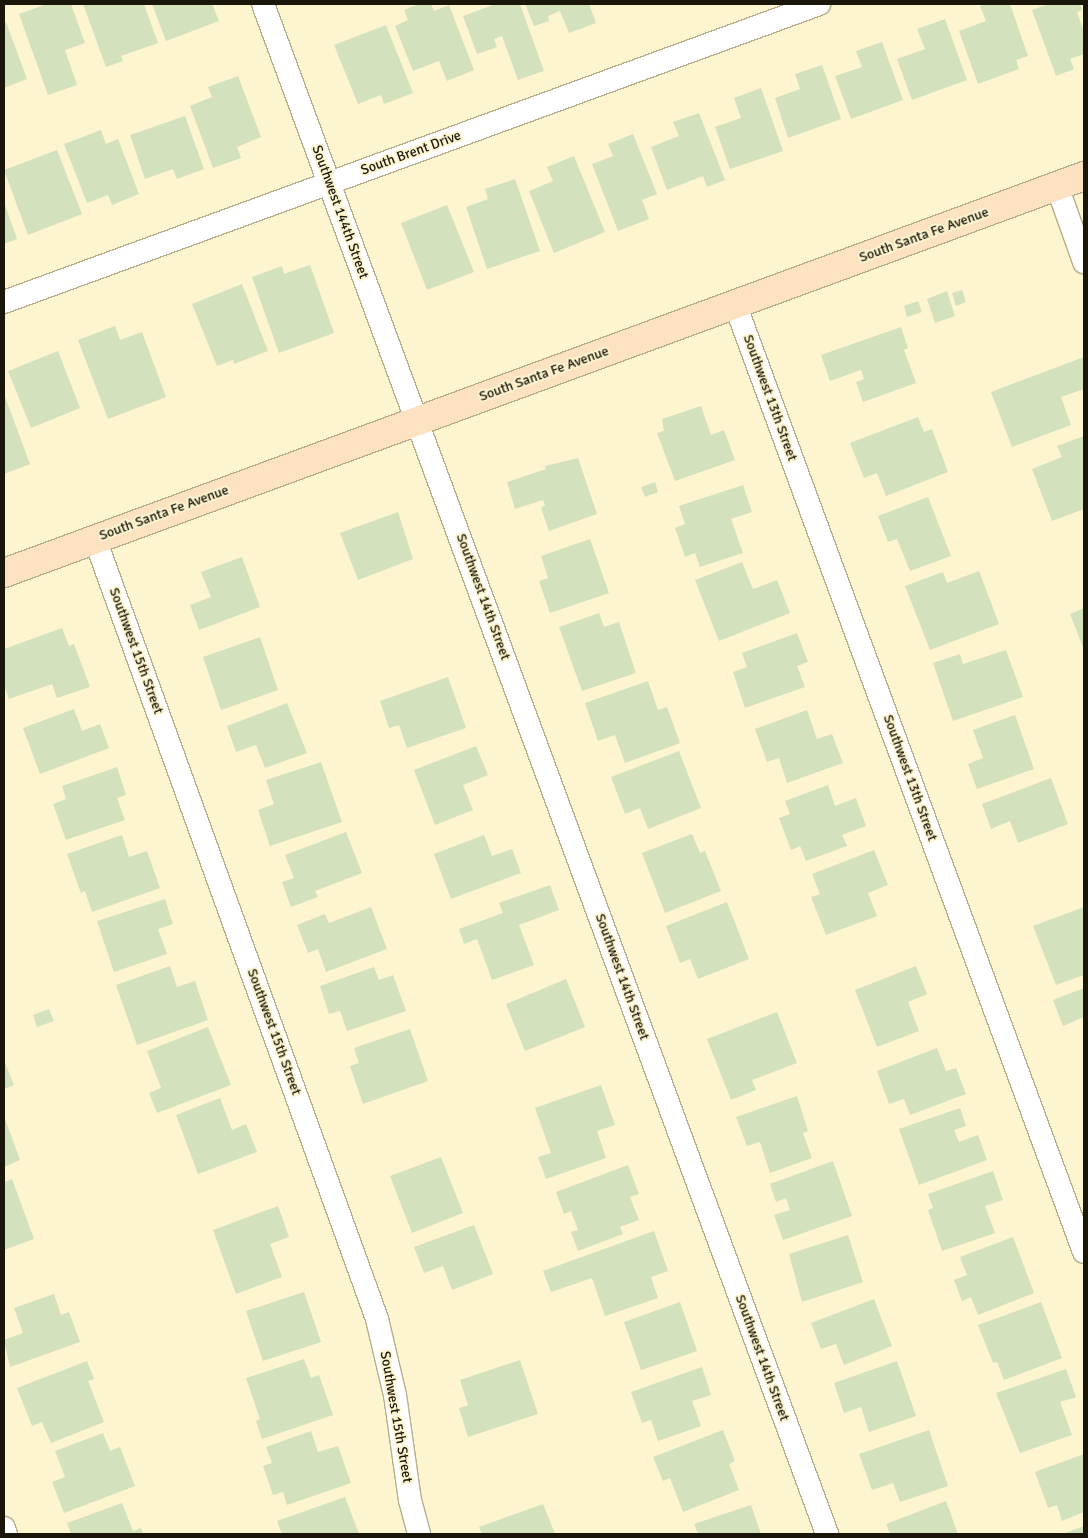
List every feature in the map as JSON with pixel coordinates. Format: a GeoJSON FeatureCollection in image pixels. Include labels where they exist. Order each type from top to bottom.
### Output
{"type":"FeatureCollection","features":[{"type":"Feature","properties":{"kind":"main road","name":"South Santa Fe Avenue"},"geometry":{"type":"LineString","coordinates":[[4,572],[1084,176]]}},
{"type":"Feature","properties":{"kind":"street","name":"Southwest 144th Street"},"geometry":{"type":"LineString","coordinates":[[263,4],[418,421]]}},
{"type":"Feature","properties":{"kind":"street","name":"South Brent Drive"},"geometry":{"type":"LineString","coordinates":[[4,302],[819,4]]}},
{"type":"Feature","properties":{"kind":"street"},"geometry":{"type":"LineString","coordinates":[[1057,186],[1084,262]]}},
{"type":"Feature","properties":{"kind":"street","name":"Southwest 13th Street"},"geometry":{"type":"LineString","coordinates":[[735,304],[1084,1252]]}},
{"type":"Feature","properties":{"kind":"street","name":"Southwest 14th Street"},"geometry":{"type":"LineString","coordinates":[[418,421],[826,1534]]}},
{"type":"Feature","properties":{"kind":"street","name":"Southwest 15th Street"},"geometry":{"type":"LineString","coordinates":[[95,539],[377,1319],[395,1395],[410,1500],[419,1534]]}},
{"type":"Feature","properties":{"kind":"street"},"geometry":{"type":"LineString","coordinates":[[4,1528],[6,1534]]}},
{"type":"Feature","properties":{"kind":"building"},"geometry":{"type":"Polygon","coordinates":[[[47,4],[71,4],[85,43],[65,50],[77,85],[48,95],[19,14],[47,4]]]}},
{"type":"Feature","properties":{"kind":"building"},"geometry":{"type":"Polygon","coordinates":[[[83,4],[144,4],[158,43],[121,56],[123,61],[106,67],[83,4]]]}},
{"type":"Feature","properties":{"kind":"building"},"geometry":{"type":"Polygon","coordinates":[[[152,4],[212,4],[219,21],[166,41],[152,4]]]}},
{"type":"Feature","properties":{"kind":"building"},"geometry":{"type":"Polygon","coordinates":[[[419,4],[431,4],[434,11],[449,5],[474,70],[447,81],[439,61],[413,71],[395,26],[408,20],[404,10],[419,4]]]}},
{"type":"Feature","properties":{"kind":"building"},"geometry":{"type":"Polygon","coordinates":[[[496,4],[520,4],[544,71],[518,80],[502,36],[494,39],[497,47],[477,54],[463,16],[496,4]]]}},
{"type":"Feature","properties":{"kind":"building"},"geometry":{"type":"Polygon","coordinates":[[[525,4],[589,4],[596,23],[569,33],[560,11],[548,16],[549,21],[534,26],[525,4]]]}},
{"type":"Feature","properties":{"kind":"building"},"geometry":{"type":"Polygon","coordinates":[[[986,4],[1010,4],[1028,56],[1016,60],[1019,69],[978,84],[959,31],[986,21],[980,6],[986,4]]]}},
{"type":"Feature","properties":{"kind":"building"},"geometry":{"type":"Polygon","coordinates":[[[1049,4],[1080,4],[1082,10],[1077,12],[1084,32],[1084,54],[1070,59],[1074,69],[1056,76],[1032,10],[1049,4]]]}},
{"type":"Feature","properties":{"kind":"building"},"geometry":{"type":"Polygon","coordinates":[[[945,19],[967,80],[912,100],[897,59],[925,49],[917,29],[945,19]]]}},
{"type":"Feature","properties":{"kind":"building"},"geometry":{"type":"Polygon","coordinates":[[[6,22],[27,79],[4,88],[4,23],[6,22]]]}},
{"type":"Feature","properties":{"kind":"building"},"geometry":{"type":"Polygon","coordinates":[[[386,25],[413,93],[384,104],[381,95],[358,104],[334,45],[386,25]]]}},
{"type":"Feature","properties":{"kind":"building"},"geometry":{"type":"Polygon","coordinates":[[[882,42],[903,100],[851,119],[835,76],[862,67],[856,51],[882,42]]]}},
{"type":"Feature","properties":{"kind":"building"},"geometry":{"type":"Polygon","coordinates":[[[822,65],[841,119],[788,138],[775,98],[800,89],[795,74],[822,65]]]}},
{"type":"Feature","properties":{"kind":"building"},"geometry":{"type":"Polygon","coordinates":[[[238,76],[261,137],[237,147],[241,158],[213,168],[190,106],[212,97],[208,87],[238,76]]]}},
{"type":"Feature","properties":{"kind":"building"},"geometry":{"type":"Polygon","coordinates":[[[761,88],[783,151],[730,169],[715,127],[741,118],[734,98],[761,88]]]}},
{"type":"Feature","properties":{"kind":"building"},"geometry":{"type":"Polygon","coordinates":[[[699,113],[725,180],[707,187],[703,176],[667,190],[651,147],[679,136],[673,122],[699,113]]]}},
{"type":"Feature","properties":{"kind":"building"},"geometry":{"type":"Polygon","coordinates":[[[185,116],[204,169],[177,179],[173,169],[145,179],[130,135],[185,116]]]}},
{"type":"Feature","properties":{"kind":"building"},"geometry":{"type":"Polygon","coordinates":[[[101,130],[106,144],[118,139],[139,194],[112,205],[108,195],[87,203],[64,144],[101,130]]]}},
{"type":"Feature","properties":{"kind":"building"},"geometry":{"type":"Polygon","coordinates":[[[633,134],[657,194],[642,200],[649,219],[618,231],[592,164],[613,156],[608,144],[633,134]]]}},
{"type":"Feature","properties":{"kind":"building"},"geometry":{"type":"Polygon","coordinates":[[[57,150],[82,214],[28,235],[4,170],[57,150]]]}},
{"type":"Feature","properties":{"kind":"building"},"geometry":{"type":"Polygon","coordinates":[[[574,156],[605,232],[554,253],[529,191],[553,181],[547,167],[574,156]]]}},
{"type":"Feature","properties":{"kind":"building"},"geometry":{"type":"Polygon","coordinates":[[[515,179],[540,251],[487,269],[466,207],[488,199],[485,189],[515,179]]]}},
{"type":"Feature","properties":{"kind":"building"},"geometry":{"type":"Polygon","coordinates":[[[4,202],[17,239],[4,244],[4,202]]]}},
{"type":"Feature","properties":{"kind":"building"},"geometry":{"type":"Polygon","coordinates":[[[447,205],[474,272],[427,290],[401,223],[447,205]]]}},
{"type":"Feature","properties":{"kind":"building"},"geometry":{"type":"Polygon","coordinates":[[[310,265],[334,333],[279,353],[252,277],[282,266],[284,274],[310,265]]]}},
{"type":"Feature","properties":{"kind":"building"},"geometry":{"type":"Polygon","coordinates":[[[242,284],[268,351],[234,364],[233,360],[217,366],[192,304],[242,284]]]}},
{"type":"Feature","properties":{"kind":"building"},"geometry":{"type":"Polygon","coordinates":[[[962,290],[966,302],[956,306],[952,293],[962,290]]]}},
{"type":"Feature","properties":{"kind":"building"},"geometry":{"type":"Polygon","coordinates":[[[947,291],[955,316],[935,323],[927,299],[947,291]]]}},
{"type":"Feature","properties":{"kind":"building"},"geometry":{"type":"Polygon","coordinates":[[[918,301],[922,312],[907,317],[904,306],[918,301]]]}},
{"type":"Feature","properties":{"kind":"building"},"geometry":{"type":"Polygon","coordinates":[[[115,326],[120,340],[142,332],[166,397],[108,419],[78,340],[115,326]]]}},
{"type":"Feature","properties":{"kind":"building"},"geometry":{"type":"Polygon","coordinates":[[[901,327],[908,348],[904,350],[916,383],[863,402],[856,382],[864,379],[861,370],[830,381],[821,355],[901,327]]]}},
{"type":"Feature","properties":{"kind":"building"},"geometry":{"type":"Polygon","coordinates":[[[58,351],[80,408],[31,428],[8,371],[58,351]]]}},
{"type":"Feature","properties":{"kind":"building"},"geometry":{"type":"Polygon","coordinates":[[[1084,357],[1084,389],[1061,397],[1071,425],[1012,447],[991,392],[1084,357]]]}},
{"type":"Feature","properties":{"kind":"building"},"geometry":{"type":"Polygon","coordinates":[[[4,394],[30,464],[4,474],[4,394]]]}},
{"type":"Feature","properties":{"kind":"building"},"geometry":{"type":"Polygon","coordinates":[[[701,406],[711,435],[724,430],[735,460],[675,481],[657,433],[664,431],[662,419],[701,406]]]}},
{"type":"Feature","properties":{"kind":"building"},"geometry":{"type":"Polygon","coordinates":[[[918,417],[924,432],[932,429],[948,472],[886,496],[877,473],[864,478],[850,443],[918,417]]]}},
{"type":"Feature","properties":{"kind":"building"},"geometry":{"type":"Polygon","coordinates":[[[1084,436],[1084,509],[1052,521],[1032,469],[1062,457],[1057,446],[1084,436]]]}},
{"type":"Feature","properties":{"kind":"building"},"geometry":{"type":"Polygon","coordinates":[[[578,458],[597,514],[549,531],[541,508],[545,505],[543,500],[515,509],[507,482],[546,469],[545,466],[578,458]]]}},
{"type":"Feature","properties":{"kind":"building"},"geometry":{"type":"Polygon","coordinates":[[[655,482],[658,492],[645,497],[641,487],[655,482]]]}},
{"type":"Feature","properties":{"kind":"building"},"geometry":{"type":"Polygon","coordinates":[[[743,485],[752,512],[731,519],[743,553],[700,567],[695,553],[685,557],[675,528],[685,524],[679,506],[743,485]]]}},
{"type":"Feature","properties":{"kind":"building"},"geometry":{"type":"Polygon","coordinates":[[[928,497],[951,556],[910,571],[897,539],[888,542],[878,516],[928,497]]]}},
{"type":"Feature","properties":{"kind":"building"},"geometry":{"type":"Polygon","coordinates":[[[398,512],[413,559],[358,580],[340,533],[398,512]]]}},
{"type":"Feature","properties":{"kind":"building"},"geometry":{"type":"Polygon","coordinates":[[[590,539],[609,593],[550,613],[539,581],[548,578],[541,556],[590,539]]]}},
{"type":"Feature","properties":{"kind":"building"},"geometry":{"type":"Polygon","coordinates":[[[242,557],[260,607],[199,630],[190,605],[211,597],[201,572],[242,557]]]}},
{"type":"Feature","properties":{"kind":"building"},"geometry":{"type":"Polygon","coordinates":[[[742,562],[753,589],[777,580],[790,613],[719,641],[695,580],[742,562]]]}},
{"type":"Feature","properties":{"kind":"building"},"geometry":{"type":"Polygon","coordinates":[[[979,571],[999,624],[930,650],[905,586],[943,572],[947,583],[979,571]]]}},
{"type":"Feature","properties":{"kind":"building"},"geometry":{"type":"Polygon","coordinates":[[[1084,608],[1084,650],[1070,614],[1084,608]]]}},
{"type":"Feature","properties":{"kind":"building"},"geometry":{"type":"Polygon","coordinates":[[[599,613],[604,627],[619,622],[636,673],[582,691],[559,627],[599,613]]]}},
{"type":"Feature","properties":{"kind":"building"},"geometry":{"type":"Polygon","coordinates":[[[62,628],[69,646],[74,644],[90,687],[57,698],[52,684],[9,699],[4,685],[4,649],[62,628]]]}},
{"type":"Feature","properties":{"kind":"building"},"geometry":{"type":"Polygon","coordinates":[[[797,633],[808,662],[797,666],[805,687],[745,708],[733,672],[747,667],[742,653],[797,633]]]}},
{"type":"Feature","properties":{"kind":"building"},"geometry":{"type":"Polygon","coordinates":[[[260,637],[278,690],[221,710],[203,657],[260,637]]]}},
{"type":"Feature","properties":{"kind":"building"},"geometry":{"type":"Polygon","coordinates":[[[1006,650],[1023,697],[953,721],[933,663],[960,654],[963,664],[1006,650]]]}},
{"type":"Feature","properties":{"kind":"building"},"geometry":{"type":"Polygon","coordinates":[[[448,677],[466,728],[407,748],[399,725],[389,728],[380,701],[448,677]]]}},
{"type":"Feature","properties":{"kind":"building"},"geometry":{"type":"Polygon","coordinates":[[[648,681],[658,710],[667,707],[680,743],[625,763],[615,735],[598,741],[585,703],[648,681]]]}},
{"type":"Feature","properties":{"kind":"building"},"geometry":{"type":"Polygon","coordinates":[[[287,703],[307,753],[265,768],[256,745],[236,752],[227,726],[287,703]]]}},
{"type":"Feature","properties":{"kind":"building"},"geometry":{"type":"Polygon","coordinates":[[[74,709],[82,731],[100,724],[109,748],[40,774],[23,728],[74,709]]]}},
{"type":"Feature","properties":{"kind":"building"},"geometry":{"type":"Polygon","coordinates":[[[807,710],[817,739],[832,734],[843,763],[787,783],[779,758],[767,762],[755,729],[807,710]]]}},
{"type":"Feature","properties":{"kind":"building"},"geometry":{"type":"Polygon","coordinates":[[[1015,715],[1034,769],[977,789],[968,764],[983,758],[973,730],[1015,715]]]}},
{"type":"Feature","properties":{"kind":"building"},"geometry":{"type":"Polygon","coordinates":[[[476,746],[488,775],[463,785],[473,810],[435,825],[414,770],[476,746]]]}},
{"type":"Feature","properties":{"kind":"building"},"geometry":{"type":"Polygon","coordinates":[[[679,751],[701,808],[648,829],[640,808],[625,814],[611,777],[679,751]]]}},
{"type":"Feature","properties":{"kind":"building"},"geometry":{"type":"Polygon","coordinates":[[[321,762],[342,822],[270,846],[258,810],[274,804],[266,780],[321,762]]]}},
{"type":"Feature","properties":{"kind":"building"},"geometry":{"type":"Polygon","coordinates":[[[117,767],[126,795],[117,798],[125,820],[66,840],[53,804],[66,799],[62,786],[117,767]]]}},
{"type":"Feature","properties":{"kind":"building"},"geometry":{"type":"Polygon","coordinates":[[[1051,778],[1068,824],[1018,843],[1010,821],[991,829],[982,804],[1051,778]]]}},
{"type":"Feature","properties":{"kind":"building"},"geometry":{"type":"Polygon","coordinates":[[[828,785],[835,806],[856,798],[866,826],[842,835],[847,846],[806,861],[800,846],[791,850],[779,818],[790,814],[785,801],[828,785]]]}},
{"type":"Feature","properties":{"kind":"building"},"geometry":{"type":"Polygon","coordinates":[[[346,832],[362,873],[315,891],[318,897],[291,907],[282,882],[294,878],[285,855],[346,832]]]}},
{"type":"Feature","properties":{"kind":"building"},"geometry":{"type":"Polygon","coordinates":[[[692,834],[700,853],[705,851],[721,891],[665,913],[642,853],[692,834]]]}},
{"type":"Feature","properties":{"kind":"building"},"geometry":{"type":"Polygon","coordinates":[[[122,835],[129,857],[147,851],[160,888],[92,912],[85,891],[81,893],[67,854],[122,835]]]}},
{"type":"Feature","properties":{"kind":"building"},"geometry":{"type":"Polygon","coordinates":[[[484,835],[492,856],[512,849],[521,873],[451,899],[434,854],[484,835]]]}},
{"type":"Feature","properties":{"kind":"building"},"geometry":{"type":"Polygon","coordinates":[[[874,850],[888,885],[868,893],[877,916],[826,935],[811,897],[820,894],[812,874],[874,850]]]}},
{"type":"Feature","properties":{"kind":"building"},"geometry":{"type":"Polygon","coordinates":[[[550,885],[559,910],[519,925],[534,965],[492,980],[477,939],[464,944],[459,929],[503,913],[499,903],[550,885]]]}},
{"type":"Feature","properties":{"kind":"building"},"geometry":{"type":"Polygon","coordinates":[[[165,899],[173,924],[158,929],[167,954],[114,972],[97,921],[165,899]]]}},
{"type":"Feature","properties":{"kind":"building"},"geometry":{"type":"Polygon","coordinates":[[[727,902],[749,959],[698,979],[690,959],[680,963],[666,926],[727,902]]]}},
{"type":"Feature","properties":{"kind":"building"},"geometry":{"type":"Polygon","coordinates":[[[371,907],[387,949],[326,972],[318,949],[308,953],[297,925],[325,914],[329,923],[371,907]]]}},
{"type":"Feature","properties":{"kind":"building"},"geometry":{"type":"Polygon","coordinates":[[[1084,907],[1084,975],[1056,985],[1033,926],[1084,907]]]}},
{"type":"Feature","properties":{"kind":"building"},"geometry":{"type":"Polygon","coordinates":[[[170,966],[177,987],[195,981],[208,1020],[137,1045],[116,985],[170,966]]]}},
{"type":"Feature","properties":{"kind":"building"},"geometry":{"type":"Polygon","coordinates":[[[916,966],[927,994],[908,1002],[919,1031],[877,1047],[855,990],[916,966]]]}},
{"type":"Feature","properties":{"kind":"building"},"geometry":{"type":"Polygon","coordinates":[[[374,967],[379,980],[393,975],[406,1011],[347,1031],[340,1011],[329,1014],[320,986],[374,967]]]}},
{"type":"Feature","properties":{"kind":"building"},"geometry":{"type":"Polygon","coordinates":[[[566,979],[585,1027],[525,1051],[506,1004],[566,979]]]}},
{"type":"Feature","properties":{"kind":"building"},"geometry":{"type":"Polygon","coordinates":[[[1084,988],[1084,1017],[1063,1026],[1053,1000],[1084,988]]]}},
{"type":"Feature","properties":{"kind":"building"},"geometry":{"type":"Polygon","coordinates":[[[49,1009],[54,1021],[37,1027],[33,1015],[49,1009]]]}},
{"type":"Feature","properties":{"kind":"building"},"geometry":{"type":"Polygon","coordinates":[[[777,1012],[797,1063],[752,1080],[756,1090],[731,1100],[707,1039],[777,1012]]]}},
{"type":"Feature","properties":{"kind":"building"},"geometry":{"type":"Polygon","coordinates":[[[208,1027],[231,1085],[157,1113],[149,1093],[161,1088],[147,1051],[208,1027]]]}},
{"type":"Feature","properties":{"kind":"building"},"geometry":{"type":"Polygon","coordinates":[[[410,1029],[428,1081],[363,1104],[350,1066],[359,1063],[354,1048],[410,1029]]]}},
{"type":"Feature","properties":{"kind":"building"},"geometry":{"type":"Polygon","coordinates":[[[937,1048],[946,1071],[956,1068],[966,1094],[910,1115],[904,1099],[889,1104],[877,1071],[937,1048]]]}},
{"type":"Feature","properties":{"kind":"building"},"geometry":{"type":"Polygon","coordinates":[[[4,1060],[14,1085],[4,1089],[4,1060]]]}},
{"type":"Feature","properties":{"kind":"building"},"geometry":{"type":"Polygon","coordinates":[[[601,1085],[615,1125],[597,1131],[606,1158],[546,1179],[538,1157],[551,1153],[535,1108],[601,1085]]]}},
{"type":"Feature","properties":{"kind":"building"},"geometry":{"type":"Polygon","coordinates":[[[797,1096],[808,1131],[803,1133],[812,1158],[770,1173],[760,1142],[747,1146],[736,1117],[797,1096]]]}},
{"type":"Feature","properties":{"kind":"building"},"geometry":{"type":"Polygon","coordinates":[[[220,1098],[232,1130],[246,1124],[257,1152],[198,1174],[176,1115],[220,1098]]]}},
{"type":"Feature","properties":{"kind":"building"},"geometry":{"type":"Polygon","coordinates":[[[960,1108],[966,1126],[954,1130],[959,1142],[978,1135],[987,1160],[919,1185],[899,1129],[960,1108]]]}},
{"type":"Feature","properties":{"kind":"building"},"geometry":{"type":"Polygon","coordinates":[[[4,1116],[20,1160],[4,1167],[4,1116]]]}},
{"type":"Feature","properties":{"kind":"building"},"geometry":{"type":"Polygon","coordinates":[[[441,1157],[463,1213],[412,1233],[390,1176],[441,1157]]]}},
{"type":"Feature","properties":{"kind":"building"},"geometry":{"type":"Polygon","coordinates":[[[833,1161],[852,1216],[783,1240],[774,1215],[790,1210],[786,1198],[776,1202],[770,1184],[833,1161]]]}},
{"type":"Feature","properties":{"kind":"building"},"geometry":{"type":"Polygon","coordinates":[[[628,1165],[639,1194],[630,1197],[639,1220],[620,1227],[623,1234],[578,1251],[571,1232],[578,1230],[571,1211],[564,1214],[556,1192],[628,1165]]]}},
{"type":"Feature","properties":{"kind":"building"},"geometry":{"type":"Polygon","coordinates":[[[993,1171],[1003,1200],[985,1206],[995,1233],[942,1251],[928,1210],[933,1208],[928,1194],[993,1171]]]}},
{"type":"Feature","properties":{"kind":"building"},"geometry":{"type":"Polygon","coordinates":[[[12,1179],[34,1239],[4,1250],[4,1182],[12,1179]]]}},
{"type":"Feature","properties":{"kind":"building"},"geometry":{"type":"Polygon","coordinates":[[[278,1206],[289,1237],[270,1244],[282,1277],[236,1294],[213,1230],[278,1206]]]}},
{"type":"Feature","properties":{"kind":"building"},"geometry":{"type":"Polygon","coordinates":[[[474,1225],[493,1274],[452,1290],[443,1266],[424,1273],[414,1247],[474,1225]]]}},
{"type":"Feature","properties":{"kind":"building"},"geometry":{"type":"Polygon","coordinates":[[[654,1231],[668,1271],[651,1277],[658,1298],[605,1316],[592,1278],[551,1292],[543,1271],[654,1231]]]}},
{"type":"Feature","properties":{"kind":"building"},"geometry":{"type":"Polygon","coordinates":[[[848,1235],[863,1282],[802,1302],[789,1254],[848,1235]]]}},
{"type":"Feature","properties":{"kind":"building"},"geometry":{"type":"Polygon","coordinates":[[[1013,1237],[1034,1293],[978,1315],[971,1297],[962,1301],[954,1280],[967,1275],[960,1257],[1013,1237]]]}},
{"type":"Feature","properties":{"kind":"building"},"geometry":{"type":"Polygon","coordinates":[[[304,1292],[321,1342],[263,1361],[246,1311],[304,1292]]]}},
{"type":"Feature","properties":{"kind":"building"},"geometry":{"type":"Polygon","coordinates":[[[54,1294],[61,1315],[69,1312],[80,1342],[10,1367],[4,1340],[23,1333],[14,1308],[54,1294]]]}},
{"type":"Feature","properties":{"kind":"building"},"geometry":{"type":"Polygon","coordinates":[[[874,1299],[892,1346],[844,1365],[836,1344],[821,1349],[811,1323],[874,1299]]]}},
{"type":"Feature","properties":{"kind":"building"},"geometry":{"type":"Polygon","coordinates":[[[680,1302],[697,1351],[641,1370],[624,1322],[680,1302]]]}},
{"type":"Feature","properties":{"kind":"building"},"geometry":{"type":"Polygon","coordinates":[[[1041,1302],[1062,1358],[1004,1380],[997,1362],[993,1363],[978,1325],[1041,1302]]]}},
{"type":"Feature","properties":{"kind":"building"},"geometry":{"type":"Polygon","coordinates":[[[304,1359],[311,1378],[319,1375],[333,1415],[262,1439],[256,1421],[260,1419],[246,1378],[304,1359]]]}},
{"type":"Feature","properties":{"kind":"building"},"geometry":{"type":"Polygon","coordinates":[[[520,1360],[538,1414],[468,1437],[459,1408],[468,1405],[460,1380],[520,1360]]]}},
{"type":"Feature","properties":{"kind":"building"},"geometry":{"type":"Polygon","coordinates":[[[87,1361],[94,1379],[88,1381],[104,1422],[51,1443],[42,1422],[32,1426],[17,1388],[87,1361]]]}},
{"type":"Feature","properties":{"kind":"building"},"geometry":{"type":"Polygon","coordinates":[[[897,1361],[916,1416],[869,1432],[861,1407],[844,1413],[834,1383],[897,1361]]]}},
{"type":"Feature","properties":{"kind":"building"},"geometry":{"type":"Polygon","coordinates":[[[702,1367],[711,1395],[692,1401],[701,1426],[658,1441],[651,1420],[642,1423],[631,1392],[702,1367]]]}},
{"type":"Feature","properties":{"kind":"building"},"geometry":{"type":"Polygon","coordinates":[[[1066,1369],[1076,1397],[1060,1402],[1072,1435],[1020,1453],[996,1393],[1066,1369]]]}},
{"type":"Feature","properties":{"kind":"building"},"geometry":{"type":"Polygon","coordinates":[[[723,1430],[735,1461],[729,1464],[739,1490],[683,1512],[670,1478],[663,1481],[653,1457],[723,1430]]]}},
{"type":"Feature","properties":{"kind":"building"},"geometry":{"type":"Polygon","coordinates":[[[929,1430],[948,1486],[900,1502],[893,1483],[872,1490],[859,1454],[929,1430]]]}},
{"type":"Feature","properties":{"kind":"building"},"geometry":{"type":"Polygon","coordinates":[[[311,1431],[318,1452],[338,1446],[351,1483],[287,1505],[283,1492],[273,1495],[263,1466],[272,1463],[266,1447],[311,1431]]]}},
{"type":"Feature","properties":{"kind":"building"},"geometry":{"type":"Polygon","coordinates":[[[103,1433],[110,1451],[120,1447],[135,1486],[64,1513],[52,1482],[65,1477],[55,1451],[103,1433]]]}},
{"type":"Feature","properties":{"kind":"building"},"geometry":{"type":"Polygon","coordinates":[[[1084,1454],[1084,1512],[1062,1521],[1057,1505],[1048,1508],[1035,1472],[1084,1454]]]}},
{"type":"Feature","properties":{"kind":"building"},"geometry":{"type":"Polygon","coordinates":[[[345,1497],[359,1534],[282,1534],[277,1521],[345,1497]]]}},
{"type":"Feature","properties":{"kind":"building"},"geometry":{"type":"Polygon","coordinates":[[[946,1501],[958,1534],[890,1534],[886,1524],[946,1501]]]}},
{"type":"Feature","properties":{"kind":"building"},"geometry":{"type":"Polygon","coordinates":[[[122,1503],[133,1531],[141,1528],[143,1534],[71,1534],[67,1523],[122,1503]]]}},
{"type":"Feature","properties":{"kind":"building"},"geometry":{"type":"Polygon","coordinates":[[[543,1504],[555,1534],[482,1534],[479,1527],[543,1504]]]}},
{"type":"Feature","properties":{"kind":"building"},"geometry":{"type":"Polygon","coordinates":[[[751,1505],[761,1534],[698,1534],[694,1524],[751,1505]]]}},
{"type":"Feature","properties":{"kind":"building"},"geometry":{"type":"Polygon","coordinates":[[[1084,1526],[1084,1534],[1062,1534],[1084,1526]]]}}]}
